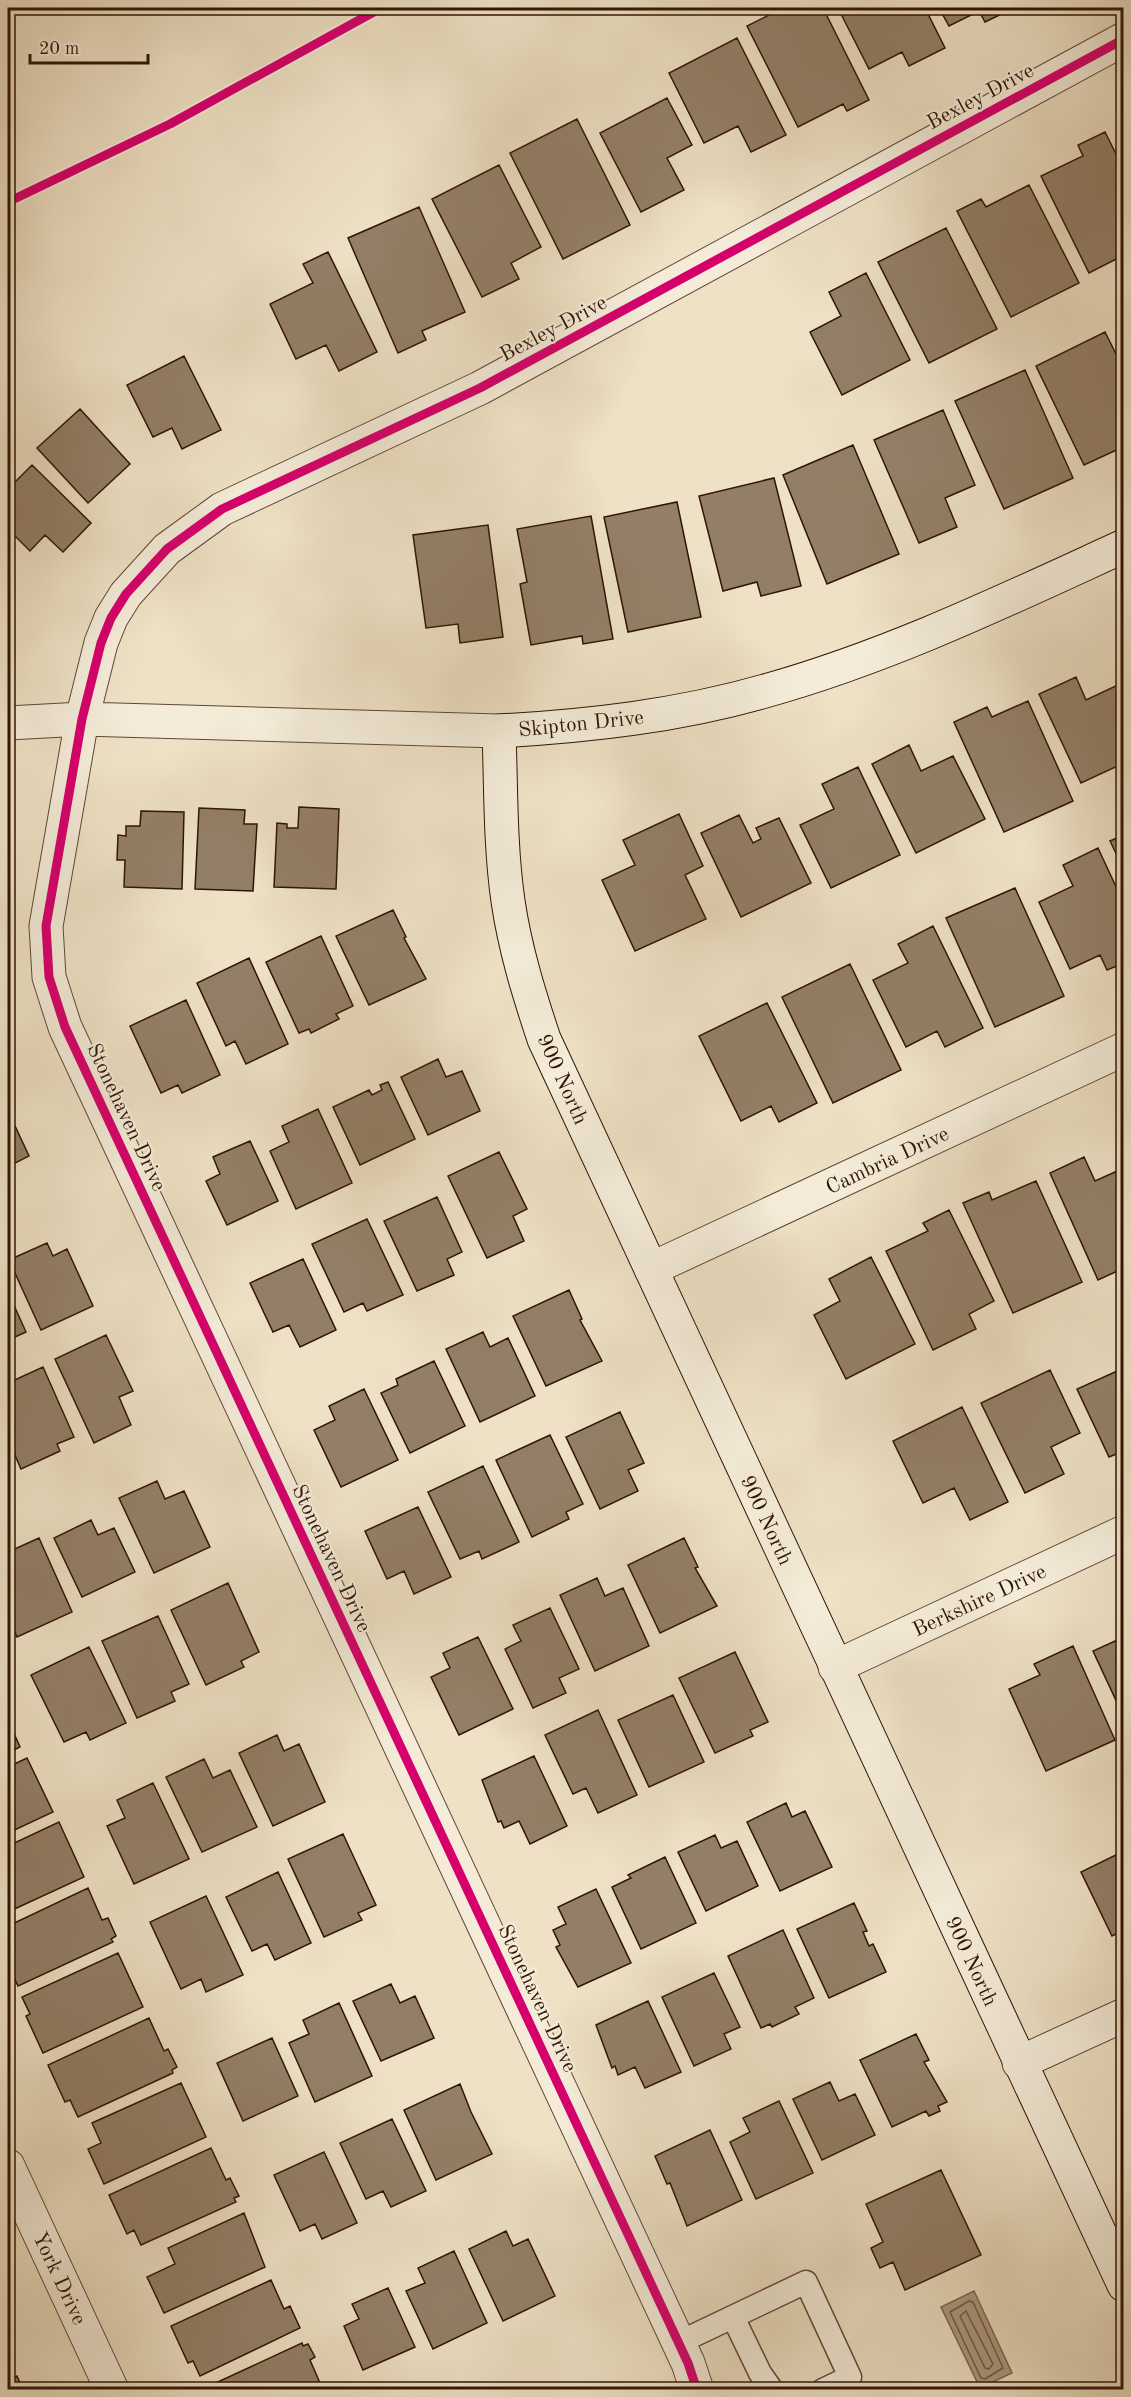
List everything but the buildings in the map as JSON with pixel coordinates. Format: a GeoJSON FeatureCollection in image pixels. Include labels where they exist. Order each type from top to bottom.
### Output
{"type":"FeatureCollection","features":[{"type":"Feature","properties":{"kind":"street","name":"Bexley Drive"},"geometry":{"type":"LineString","coordinates":[[82,718],[101,643],[111,618],[144,573],[194,528],[260,490],[480,388],[1124,39]]}},
{"type":"Feature","properties":{"kind":"street","name":"Skipton Drive"},"geometry":{"type":"LineString","coordinates":[[8,723],[82,718],[499,731],[618,721],[791,684],[916,640],[1124,546]]}},
{"type":"Feature","properties":{"kind":"street","name":"Stonehaven Drive"},"geometry":{"type":"LineString","coordinates":[[82,718],[46,926],[46,954],[56,1002],[678,2343],[697,2390]]}},
{"type":"Feature","properties":{"kind":"street","name":"900 North"},"geometry":{"type":"LineString","coordinates":[[499,731],[503,851],[508,901],[528,992],[564,1085],[1124,2285]]}},
{"type":"Feature","properties":{"kind":"street","name":"Cambria Drive"},"geometry":{"type":"LineString","coordinates":[[651,1269],[1124,1049]]}},
{"type":"Feature","properties":{"kind":"street","name":"Berkshire Drive"},"geometry":{"type":"LineString","coordinates":[[835,1667],[1124,1532]]}},
{"type":"Feature","properties":{"kind":"street"},"geometry":{"type":"LineString","coordinates":[[1020,2063],[1124,2015]]}},
{"type":"Feature","properties":{"kind":"street","name":"York Drive"},"geometry":{"type":"LineString","coordinates":[[8,2166],[112,2390]]}},
{"type":"Feature","properties":{"kind":"lane"},"geometry":{"type":"LineString","coordinates":[[678,2343],[806,2282],[850,2377],[824,2390]]}},
{"type":"Feature","properties":{"kind":"lane"},"geometry":{"type":"LineString","coordinates":[[733,2317],[760,2373],[772,2390]]}},
{"type":"Feature","properties":{"kind":"water"},"geometry":{"type":"Polygon","coordinates":[[[974,2291],[1012,2373],[980,2388],[941,2307],[974,2291]]]}},
{"type":"Feature","properties":{"kind":"cycle path"},"geometry":{"type":"LineString","coordinates":[[8,202],[170,124],[381,8]]}},
{"type":"Feature","properties":{"kind":"cycle path"},"geometry":{"type":"LineString","coordinates":[[697,2390],[688,2363],[65,1027],[49,977],[46,926],[82,719],[101,643],[111,618],[126,594],[167,549],[222,509],[480,388],[1124,39]]}}]}
